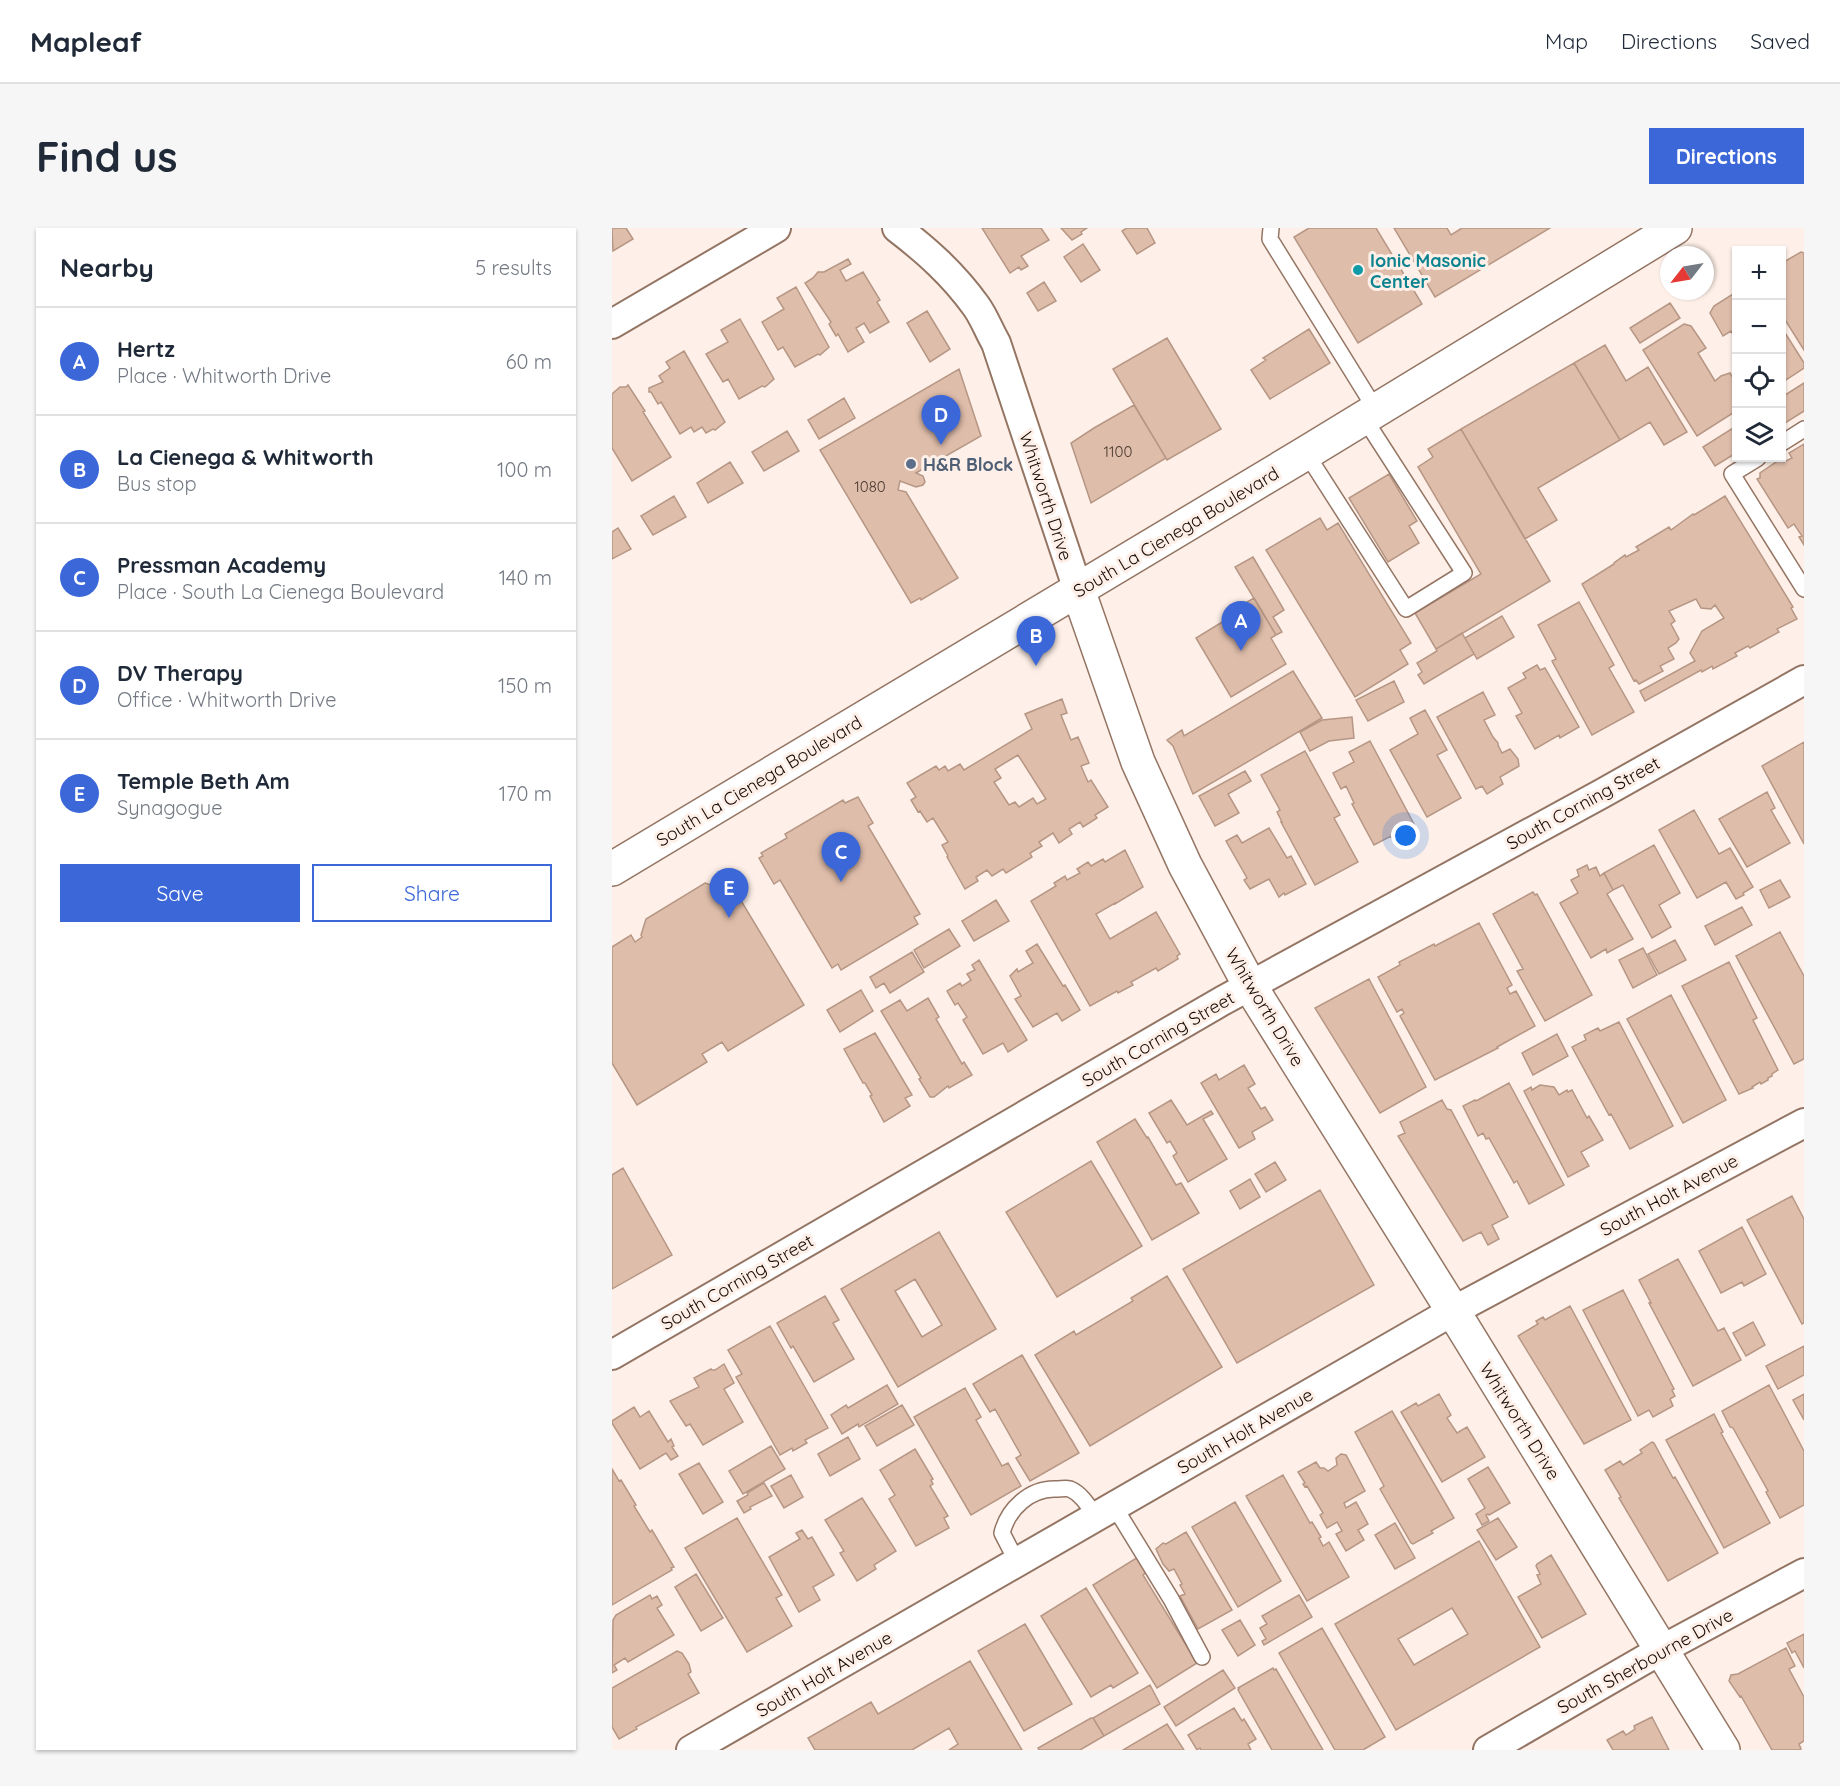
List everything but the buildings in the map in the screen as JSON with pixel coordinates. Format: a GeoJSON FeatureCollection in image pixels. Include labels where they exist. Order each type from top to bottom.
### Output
{"type":"FeatureCollection","features":[{"type":"Feature","properties":{"kind":"street"},"geometry":{"type":"LineString","coordinates":[[612,324],[776,228]]}},
{"type":"Feature","properties":{"kind":"street","name":"Whitworth Drive"},"geometry":{"type":"LineString","coordinates":[[897,228],[928,251],[956,281],[977,308],[996,343],[1138,762],[1185,865],[1250,986],[1723,1750]]}},
{"type":"Feature","properties":{"kind":"street","name":"South La Cienega Boulevard"},"geometry":{"type":"LineString","coordinates":[[612,869],[1306,453],[1675,228]]}},
{"type":"Feature","properties":{"kind":"street","name":"South Corning Street"},"geometry":{"type":"LineString","coordinates":[[612,1355],[1250,986],[1804,680]]}},
{"type":"Feature","properties":{"kind":"street","name":"South Holt Avenue"},"geometry":{"type":"LineString","coordinates":[[691,1750],[1453,1311],[1804,1123]]}},
{"type":"Feature","properties":{"kind":"street","name":"South Sherbourne Drive"},"geometry":{"type":"LineString","coordinates":[[1488,1750],[1661,1650],[1804,1573]]}},
{"type":"Feature","properties":{"kind":"lane"},"geometry":{"type":"LineString","coordinates":[[1271,228],[1270,239],[1464,573],[1406,609],[1306,453]]}},
{"type":"Feature","properties":{"kind":"lane"},"geometry":{"type":"LineString","coordinates":[[1786,440],[1804,429]]}},
{"type":"Feature","properties":{"kind":"lane"},"geometry":{"type":"LineString","coordinates":[[1752,462],[1732,474],[1804,589]]}},
{"type":"Feature","properties":{"kind":"lane"},"geometry":{"type":"LineString","coordinates":[[1017,1562],[1002,1533],[1005,1521],[1019,1503],[1035,1493],[1050,1488],[1069,1489],[1105,1512],[1171,1599],[1202,1657]]}},
{"type":"Feature","properties":{"kind":"place","name":"Ionic Masonic Center"},"geometry":{"type":"Point","coordinates":[1358,270]}},
{"type":"Feature","properties":{"kind":"place","name":"DV Therapy"},"geometry":{"type":"Point","coordinates":[941,445]}},
{"type":"Feature","properties":{"kind":"place","name":"H&R Block"},"geometry":{"type":"Point","coordinates":[911,464]}},
{"type":"Feature","properties":{"kind":"place","name":"Hertz"},"geometry":{"type":"Point","coordinates":[1241,651]}},
{"type":"Feature","properties":{"kind":"place","name":"La Cienega & Whitworth"},"geometry":{"type":"Point","coordinates":[1036,666]}},
{"type":"Feature","properties":{"kind":"place","name":"Pressman Academy"},"geometry":{"type":"Point","coordinates":[841,882]}},
{"type":"Feature","properties":{"kind":"place","name":"Temple Beth Am"},"geometry":{"type":"Point","coordinates":[729,918]}}]}
